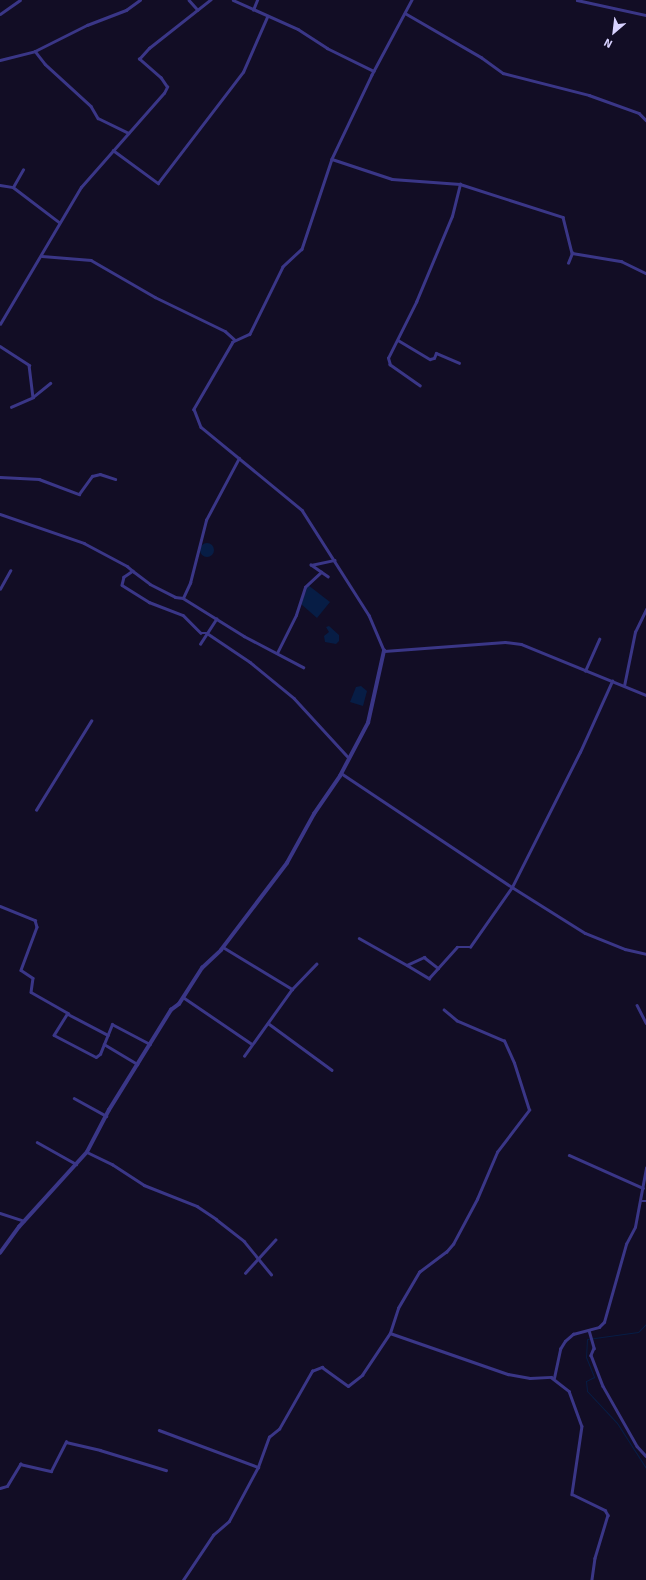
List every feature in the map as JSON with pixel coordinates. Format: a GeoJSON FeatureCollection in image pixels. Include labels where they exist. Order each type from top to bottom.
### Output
{"type":"FeatureCollection","features":[{"type":"Feature","properties":{"kind":"street"},"geometry":{"type":"LineString","coordinates":[[0,14],[20,0]]}},
{"type":"Feature","properties":{"kind":"street"},"geometry":{"type":"LineString","coordinates":[[0,60],[35,51],[87,24],[126,10],[140,0]]}},
{"type":"Feature","properties":{"kind":"street"},"geometry":{"type":"LineString","coordinates":[[190,0],[198,10]]}},
{"type":"Feature","properties":{"kind":"street"},"geometry":{"type":"LineString","coordinates":[[0,324],[42,256],[59,222],[80,187],[129,133],[167,87],[139,59],[150,48],[210,0]]}},
{"type":"Feature","properties":{"kind":"street"},"geometry":{"type":"LineString","coordinates":[[233,0],[298,30],[327,48],[374,71]]}},
{"type":"Feature","properties":{"kind":"street"},"geometry":{"type":"LineString","coordinates":[[253,10],[257,0]]}},
{"type":"Feature","properties":{"kind":"street"},"geometry":{"type":"LineString","coordinates":[[0,1253],[24,1221],[87,1152],[106,1116],[171,1010],[183,997],[202,968],[223,947],[287,862],[341,773],[368,723],[384,651],[369,615],[302,510],[201,427],[194,410],[236,340],[250,334],[283,267],[302,249],[332,160],[374,71],[412,0]]}},
{"type":"Feature","properties":{"kind":"street"},"geometry":{"type":"LineString","coordinates":[[577,0],[646,15]]}},
{"type":"Feature","properties":{"kind":"street"},"geometry":{"type":"LineString","coordinates":[[405,13],[481,57],[503,73],[589,96],[639,113],[646,120]]}},
{"type":"Feature","properties":{"kind":"street"},"geometry":{"type":"LineString","coordinates":[[113,150],[158,183],[243,72],[267,17]]}},
{"type":"Feature","properties":{"kind":"street"},"geometry":{"type":"LineString","coordinates":[[35,51],[45,64],[91,106],[98,118],[129,133]]}},
{"type":"Feature","properties":{"kind":"street"},"geometry":{"type":"LineString","coordinates":[[332,160],[392,179],[460,184],[563,217],[572,253],[568,263]]}},
{"type":"Feature","properties":{"kind":"street"},"geometry":{"type":"LineString","coordinates":[[13,187],[24,170]]}},
{"type":"Feature","properties":{"kind":"street"},"geometry":{"type":"LineString","coordinates":[[420,386],[390,364],[388,358],[398,340],[452,216],[460,184]]}},
{"type":"Feature","properties":{"kind":"street"},"geometry":{"type":"LineString","coordinates":[[0,185],[13,187],[59,222]]}},
{"type":"Feature","properties":{"kind":"street"},"geometry":{"type":"LineString","coordinates":[[572,253],[621,261],[646,273]]}},
{"type":"Feature","properties":{"kind":"street"},"geometry":{"type":"LineString","coordinates":[[42,256],[90,260],[155,297],[225,331],[236,340]]}},
{"type":"Feature","properties":{"kind":"street"},"geometry":{"type":"LineString","coordinates":[[398,340],[432,360],[436,353],[459,363]]}},
{"type":"Feature","properties":{"kind":"street"},"geometry":{"type":"LineString","coordinates":[[0,346],[29,365],[33,397]]}},
{"type":"Feature","properties":{"kind":"street"},"geometry":{"type":"LineString","coordinates":[[11,407],[33,397],[50,383]]}},
{"type":"Feature","properties":{"kind":"street"},"geometry":{"type":"LineString","coordinates":[[184,598],[190,584],[206,520],[239,458]]}},
{"type":"Feature","properties":{"kind":"street"},"geometry":{"type":"LineString","coordinates":[[0,477],[39,479],[79,494],[92,476],[100,474],[115,479]]}},
{"type":"Feature","properties":{"kind":"street"},"geometry":{"type":"LineString","coordinates":[[0,514],[84,543],[133,571],[150,584],[175,597],[184,598],[216,619],[303,668]]}},
{"type":"Feature","properties":{"kind":"street"},"geometry":{"type":"LineString","coordinates":[[328,577],[311,564],[334,560]]}},
{"type":"Feature","properties":{"kind":"street"},"geometry":{"type":"LineString","coordinates":[[0,589],[10,571]]}},
{"type":"Feature","properties":{"kind":"street"},"geometry":{"type":"LineString","coordinates":[[133,571],[124,577],[122,585],[149,602],[183,615],[200,633],[207,633],[250,662],[294,698],[349,758]]}},
{"type":"Feature","properties":{"kind":"street"},"geometry":{"type":"LineString","coordinates":[[277,653],[296,615],[305,587],[321,572]]}},
{"type":"Feature","properties":{"kind":"street"},"geometry":{"type":"LineString","coordinates":[[624,686],[635,632],[646,609]]}},
{"type":"Feature","properties":{"kind":"street"},"geometry":{"type":"LineString","coordinates":[[200,644],[216,619]]}},
{"type":"Feature","properties":{"kind":"street"},"geometry":{"type":"LineString","coordinates":[[585,670],[599,639]]}},
{"type":"Feature","properties":{"kind":"street"},"geometry":{"type":"LineString","coordinates":[[384,651],[505,642],[521,644],[646,695]]}},
{"type":"Feature","properties":{"kind":"street"},"geometry":{"type":"LineString","coordinates":[[358,938],[430,978],[457,947],[470,947],[512,887],[580,752],[612,681]]}},
{"type":"Feature","properties":{"kind":"street"},"geometry":{"type":"LineString","coordinates":[[36,810],[91,721]]}},
{"type":"Feature","properties":{"kind":"street"},"geometry":{"type":"LineString","coordinates":[[341,773],[512,887],[585,933],[625,949],[646,954]]}},
{"type":"Feature","properties":{"kind":"street"},"geometry":{"type":"LineString","coordinates":[[0,906],[35,920],[38,927],[22,972],[33,978],[31,992],[108,1035]]}},
{"type":"Feature","properties":{"kind":"street"},"geometry":{"type":"LineString","coordinates":[[223,947],[292,989]]}},
{"type":"Feature","properties":{"kind":"street"},"geometry":{"type":"LineString","coordinates":[[407,965],[424,957],[438,968]]}},
{"type":"Feature","properties":{"kind":"street"},"geometry":{"type":"LineString","coordinates":[[244,1056],[292,989],[316,964]]}},
{"type":"Feature","properties":{"kind":"street"},"geometry":{"type":"LineString","coordinates":[[183,997],[252,1044]]}},
{"type":"Feature","properties":{"kind":"street"},"geometry":{"type":"LineString","coordinates":[[637,1005],[646,1022]]}},
{"type":"Feature","properties":{"kind":"street"},"geometry":{"type":"LineString","coordinates":[[183,1580],[214,1535],[229,1521],[258,1467],[269,1437],[279,1429],[312,1371],[322,1368],[348,1386],[362,1375],[390,1333],[398,1308],[419,1272],[446,1252],[453,1244],[477,1199],[498,1152],[529,1110],[512,1058],[504,1041],[457,1021],[444,1010]]}},
{"type":"Feature","properties":{"kind":"street"},"geometry":{"type":"LineString","coordinates":[[68,1014],[54,1035],[96,1057],[104,1044],[112,1024],[150,1044]]}},
{"type":"Feature","properties":{"kind":"street"},"geometry":{"type":"LineString","coordinates":[[268,1023],[332,1070]]}},
{"type":"Feature","properties":{"kind":"street"},"geometry":{"type":"LineString","coordinates":[[104,1044],[138,1065]]}},
{"type":"Feature","properties":{"kind":"street"},"geometry":{"type":"LineString","coordinates":[[74,1098],[106,1116]]}},
{"type":"Feature","properties":{"kind":"street"},"geometry":{"type":"LineString","coordinates":[[37,1142],[76,1164]]}},
{"type":"Feature","properties":{"kind":"street"},"geometry":{"type":"LineString","coordinates":[[87,1152],[112,1164],[144,1185],[197,1206],[244,1241],[260,1258],[272,1274]]}},
{"type":"Feature","properties":{"kind":"street"},"geometry":{"type":"LineString","coordinates":[[569,1155],[643,1188]]}},
{"type":"Feature","properties":{"kind":"street"},"geometry":{"type":"LineString","coordinates":[[554,1378],[560,1349],[565,1341],[573,1334],[589,1330],[604,1322],[626,1244],[635,1227],[646,1168]]}},
{"type":"Feature","properties":{"kind":"street"},"geometry":{"type":"LineString","coordinates":[[641,1201],[646,1201]]}},
{"type":"Feature","properties":{"kind":"street"},"geometry":{"type":"LineString","coordinates":[[0,1213],[24,1221]]}},
{"type":"Feature","properties":{"kind":"street"},"geometry":{"type":"LineString","coordinates":[[245,1273],[276,1240]]}},
{"type":"Feature","properties":{"kind":"street"},"geometry":{"type":"LineString","coordinates":[[589,1330],[594,1348],[591,1355],[603,1386],[637,1446],[646,1456]]}},
{"type":"Feature","properties":{"kind":"street"},"geometry":{"type":"LineString","coordinates":[[390,1333],[508,1374],[530,1378],[554,1378],[569,1392],[581,1419],[581,1436],[572,1494],[605,1510],[608,1515],[595,1558],[592,1580]]}},
{"type":"Feature","properties":{"kind":"street"},"geometry":{"type":"LineString","coordinates":[[160,1430],[258,1467]]}},
{"type":"Feature","properties":{"kind":"street"},"geometry":{"type":"LineString","coordinates":[[0,1488],[7,1486],[20,1464],[51,1471],[66,1442],[100,1450],[166,1470]]}},
{"type":"Feature","properties":{"kind":"water"},"geometry":{"type":"Polygon","coordinates":[[[204,543],[210,543],[214,547],[214,553],[210,557],[204,557],[200,553],[200,547],[204,543]]]}},
{"type":"Feature","properties":{"kind":"water"},"geometry":{"type":"Polygon","coordinates":[[[308,585],[330,602],[317,618],[301,604],[308,585]]]}},
{"type":"Feature","properties":{"kind":"water"},"geometry":{"type":"Polygon","coordinates":[[[329,626],[339,635],[339,641],[336,644],[325,642],[324,636],[329,632],[326,627],[329,626]]]}},
{"type":"Feature","properties":{"kind":"water"},"geometry":{"type":"Polygon","coordinates":[[[361,686],[367,691],[363,706],[350,702],[356,687],[361,686]]]}},
{"type":"Feature","properties":{"kind":"waterway"},"geometry":{"type":"LineString","coordinates":[[646,1324],[638,1332],[587,1339],[586,1357],[594,1377],[586,1381],[587,1391],[617,1423],[646,1468]]}}]}
